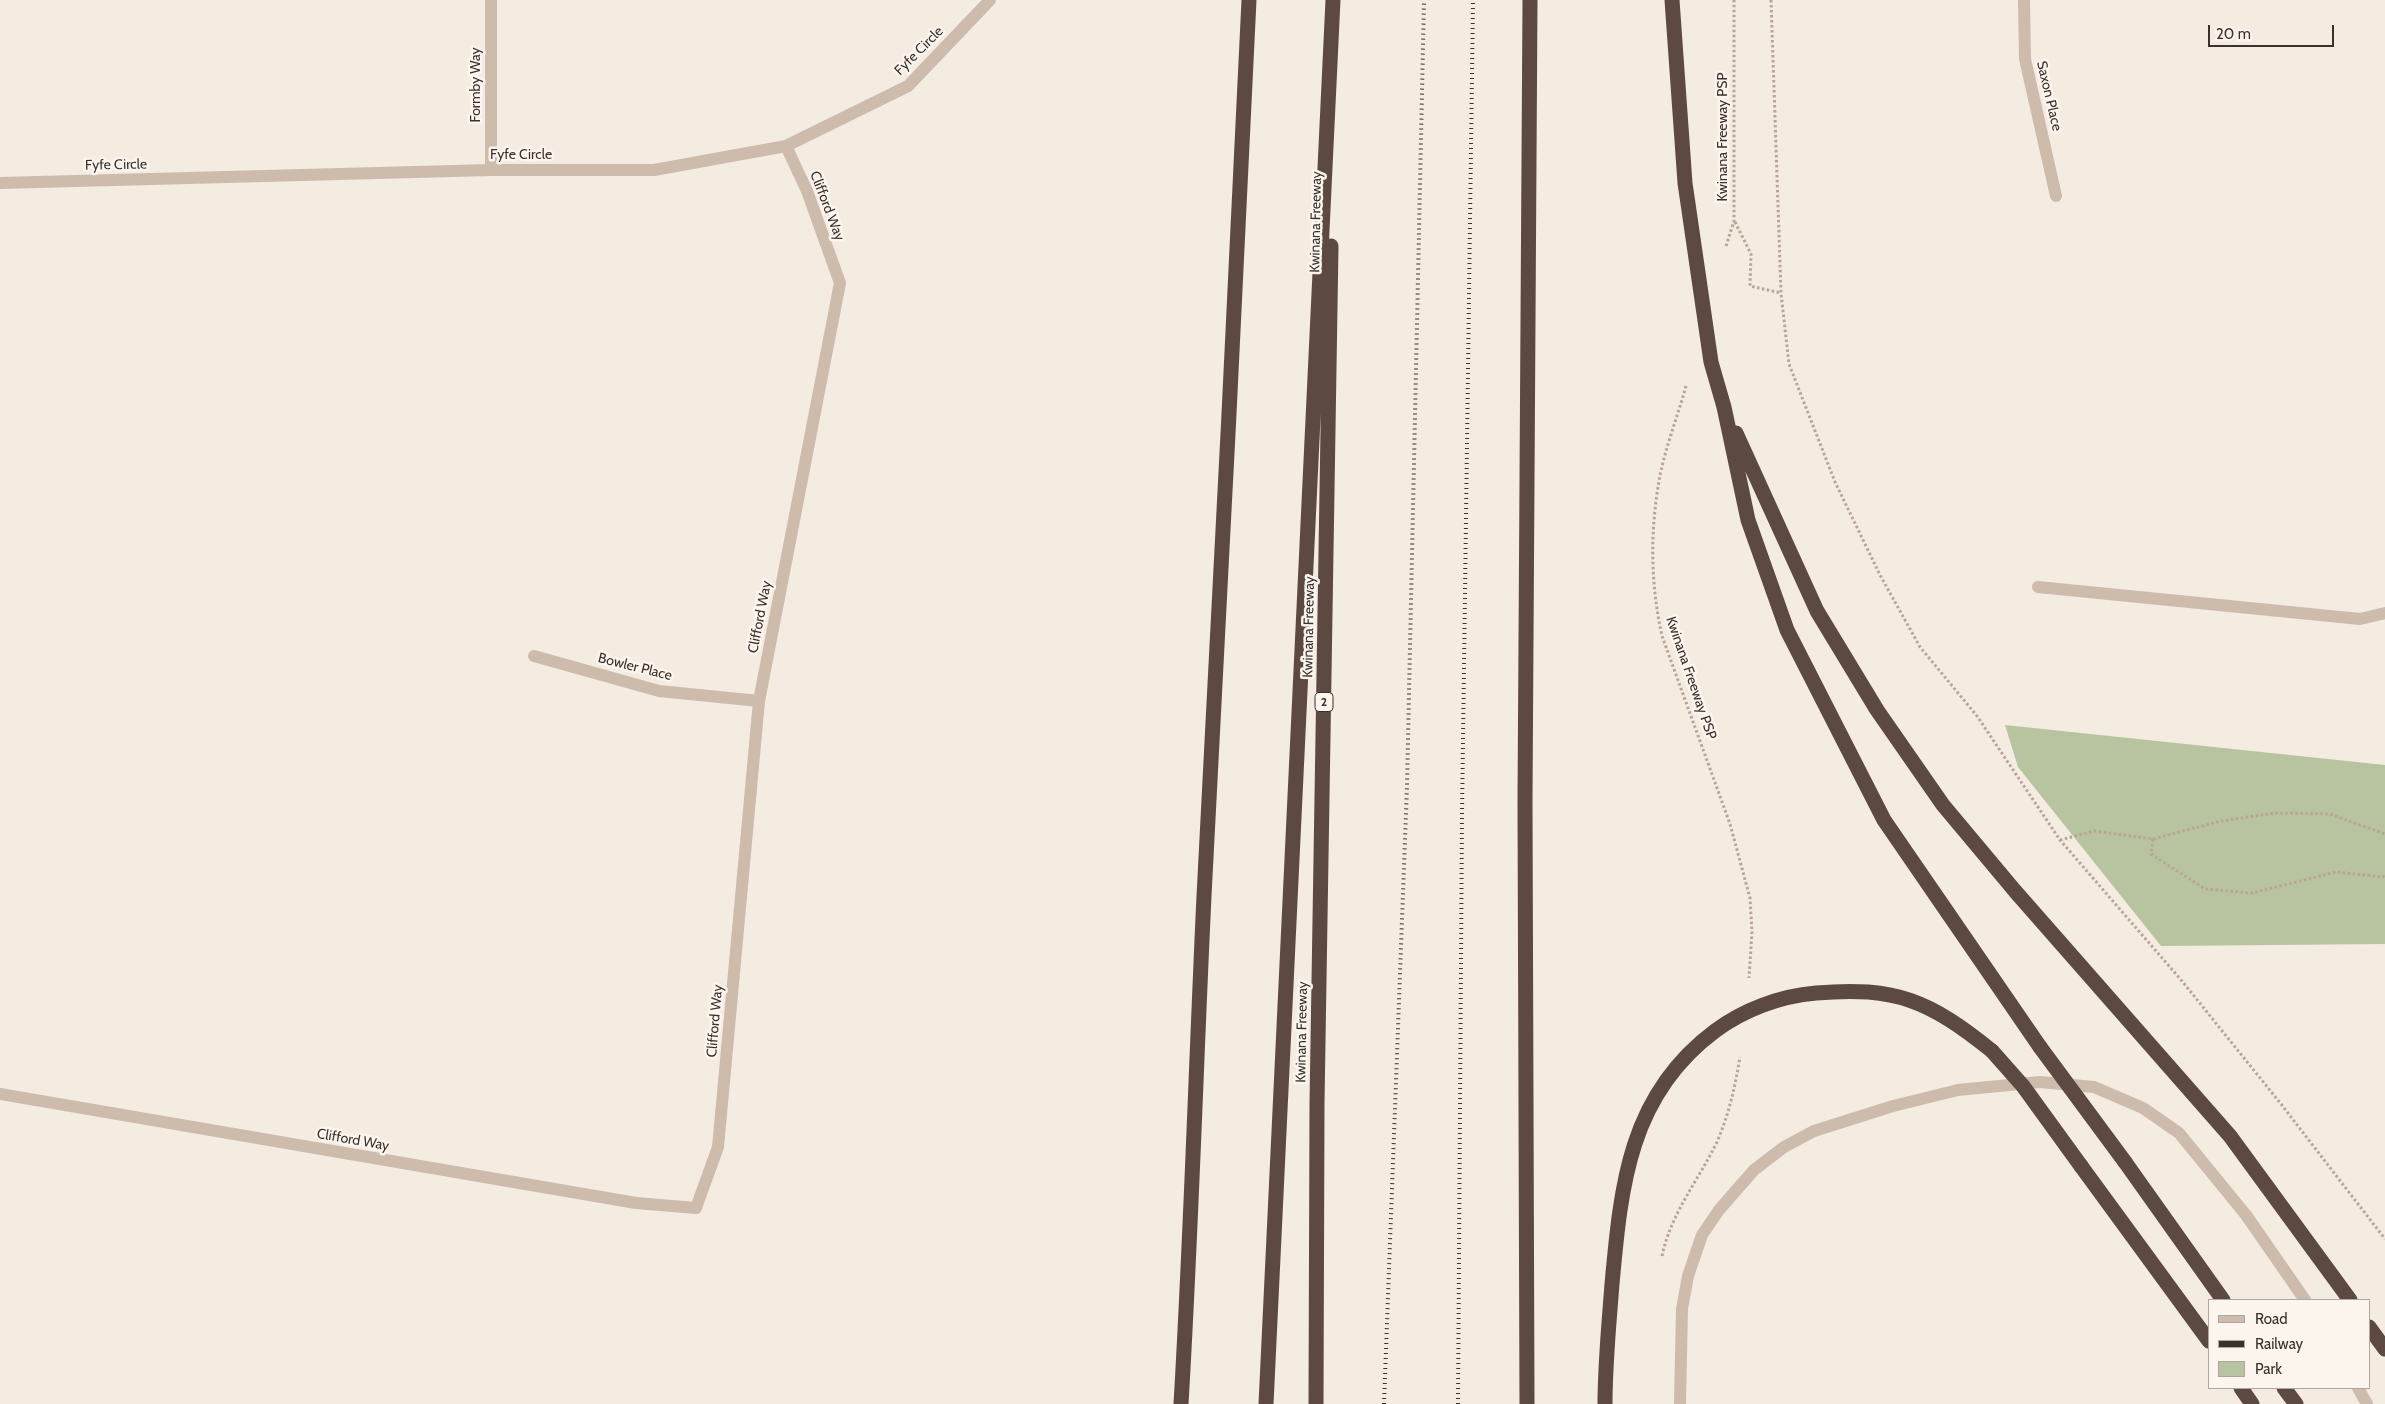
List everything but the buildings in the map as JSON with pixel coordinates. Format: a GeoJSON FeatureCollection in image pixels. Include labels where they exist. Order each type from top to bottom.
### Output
{"type":"FeatureCollection","features":[{"type":"Feature","properties":{"kind":"highway"},"geometry":{"type":"LineString","coordinates":[[1181,1404],[1249,0]]}},
{"type":"Feature","properties":{"kind":"highway"},"geometry":{"type":"LineString","coordinates":[[1266,1404],[1334,0]]}},
{"type":"Feature","properties":{"kind":"highway","name":"Kwinana Freeway"},"geometry":{"type":"LineString","coordinates":[[1316,1404],[1316,1102],[1334,0]]}},
{"type":"Feature","properties":{"kind":"highway"},"geometry":{"type":"LineString","coordinates":[[1527,1404],[1524,801],[1530,0]]}},
{"type":"Feature","properties":{"kind":"highway"},"geometry":{"type":"LineString","coordinates":[[1672,0],[1685,183],[1710,362],[1724,407],[1748,520],[1787,630],[1884,820],[2040,1047],[2125,1162],[2221,1299]]}},
{"type":"Feature","properties":{"kind":"highway"},"geometry":{"type":"LineString","coordinates":[[1724,407],[1817,610],[1877,710],[1943,806],[2014,891],[2230,1136],[2349,1299]]}},
{"type":"Feature","properties":{"kind":"highway"},"geometry":{"type":"LineString","coordinates":[[1605,1404],[1605,1366],[1617,1225],[1626,1170],[1649,1106],[1672,1070],[1697,1045],[1729,1021],[1768,1003],[1802,994],[1866,992],[1897,995],[1921,1004],[1956,1023],[1992,1051],[2023,1086],[2208,1340]]}},
{"type":"Feature","properties":{"kind":"highway"},"geometry":{"type":"LineString","coordinates":[[2370,1328],[2385,1349]]}},
{"type":"Feature","properties":{"kind":"highway"},"geometry":{"type":"LineString","coordinates":[[2242,1389],[2252,1404]]}},
{"type":"Feature","properties":{"kind":"highway"},"geometry":{"type":"LineString","coordinates":[[2285,1389],[2296,1404]]}},
{"type":"Feature","properties":{"kind":"street","name":"Formby Way"},"geometry":{"type":"LineString","coordinates":[[491,0],[491,170]]}},
{"type":"Feature","properties":{"kind":"street","name":"Fyfe Circle"},"geometry":{"type":"LineString","coordinates":[[0,183],[491,170],[654,170],[786,146],[908,86],[990,0]]}},
{"type":"Feature","properties":{"kind":"street","name":"Saxon Place"},"geometry":{"type":"LineString","coordinates":[[2024,0],[2024,59],[2056,196]]}},
{"type":"Feature","properties":{"kind":"street","name":"Clifford Way"},"geometry":{"type":"LineString","coordinates":[[0,1094],[636,1203],[696,1208],[718,1147],[759,701],[840,283],[807,191],[786,146]]}},
{"type":"Feature","properties":{"kind":"street"},"geometry":{"type":"LineString","coordinates":[[2038,588],[2360,619],[2385,613]]}},
{"type":"Feature","properties":{"kind":"street","name":"Bowler Place"},"geometry":{"type":"LineString","coordinates":[[534,656],[659,691],[759,701]]}},
{"type":"Feature","properties":{"kind":"street"},"geometry":{"type":"LineString","coordinates":[[1680,1404],[1682,1309],[1688,1276],[1702,1235],[1719,1210],[1754,1170],[1784,1147],[1814,1131],[1893,1106],[1958,1090],[2040,1082],[2058,1083],[2094,1087],[2143,1108],[2179,1133],[2246,1215],[2304,1299]]}},
{"type":"Feature","properties":{"kind":"street"},"geometry":{"type":"LineString","coordinates":[[2359,1389],[2367,1404]]}},
{"type":"Feature","properties":{"kind":"path","name":"Kwinana Freeway PSP"},"geometry":{"type":"LineString","coordinates":[[1724,255],[1734,221],[1734,0]]}},
{"type":"Feature","properties":{"kind":"path"},"geometry":{"type":"LineString","coordinates":[[1770,0],[1781,293],[1789,364],[1835,482],[1880,575],[1920,647],[1977,716],[2060,840],[2182,981],[2281,1104],[2385,1239]]}},
{"type":"Feature","properties":{"kind":"path"},"geometry":{"type":"LineString","coordinates":[[1734,221],[1751,254],[1750,286],[1781,293]]}},
{"type":"Feature","properties":{"kind":"path","name":"Kwinana Freeway PSP"},"geometry":{"type":"LineString","coordinates":[[1688,380],[1658,485],[1653,529],[1652,571],[1656,609],[1662,636],[1730,824],[1750,898],[1752,932],[1748,982]]}},
{"type":"Feature","properties":{"kind":"path"},"geometry":{"type":"LineString","coordinates":[[2060,840],[2094,831],[2153,839],[2221,821],[2275,812],[2330,814],[2385,834]]}},
{"type":"Feature","properties":{"kind":"path"},"geometry":{"type":"LineString","coordinates":[[2153,839],[2151,854],[2204,889],[2252,893],[2336,872],[2382,877],[2385,873]]}},
{"type":"Feature","properties":{"kind":"green space"},"geometry":{"type":"Polygon","coordinates":[[[2005,725],[2385,765],[2385,944],[2161,946],[2018,767],[2005,725]]]}},
{"type":"Feature","properties":{"kind":"railway"},"geometry":{"type":"LineString","coordinates":[[1384,1404],[1407,786],[1424,0]]}},
{"type":"Feature","properties":{"kind":"railway"},"geometry":{"type":"LineString","coordinates":[[1458,1404],[1462,814],[1473,0]]}}]}
